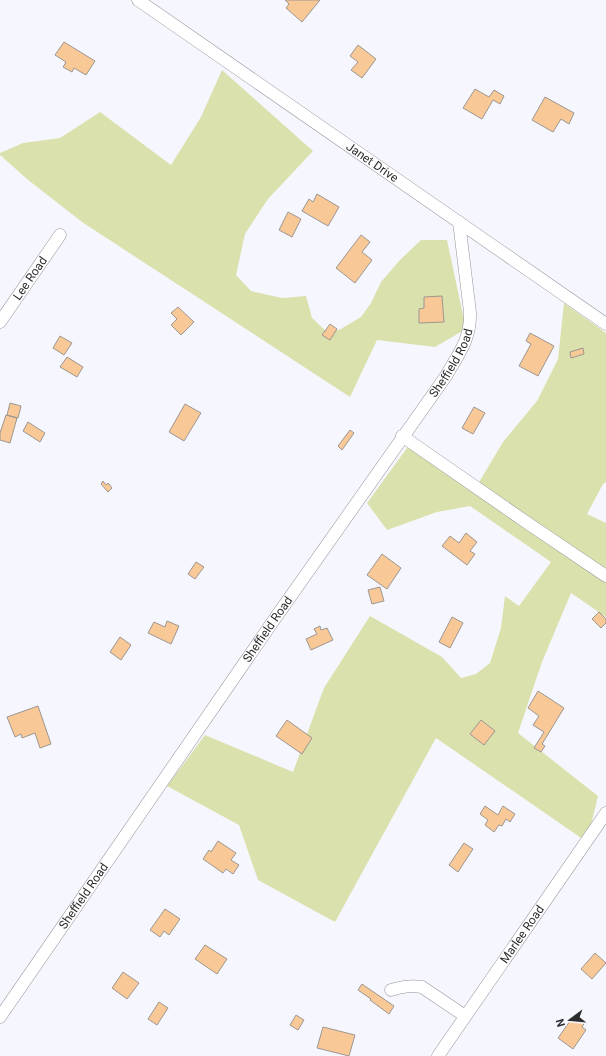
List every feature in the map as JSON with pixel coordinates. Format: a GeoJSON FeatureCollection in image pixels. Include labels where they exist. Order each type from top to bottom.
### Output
{"type":"FeatureCollection","features":[{"type":"Feature","properties":{"kind":"street","name":"Janet Drive"},"geometry":{"type":"LineString","coordinates":[[138,0],[606,324]]}},
{"type":"Feature","properties":{"kind":"street","name":"Sheffield Road"},"geometry":{"type":"LineString","coordinates":[[0,1017],[123,837],[402,436],[446,376],[464,345],[470,323],[470,312],[459,222]]}},
{"type":"Feature","properties":{"kind":"street","name":"Lee Road"},"geometry":{"type":"LineString","coordinates":[[0,322],[60,235]]}},
{"type":"Feature","properties":{"kind":"street"},"geometry":{"type":"LineString","coordinates":[[402,436],[606,576]]}},
{"type":"Feature","properties":{"kind":"street","name":"Marlee Road"},"geometry":{"type":"LineString","coordinates":[[438,1056],[606,813]]}},
{"type":"Feature","properties":{"kind":"street"},"geometry":{"type":"LineString","coordinates":[[391,990],[413,985],[422,987],[466,1016]]}},
{"type":"Feature","properties":{"kind":"green space"},"geometry":{"type":"Polygon","coordinates":[[[222,70],[313,151],[268,199],[245,234],[236,275],[251,291],[282,298],[306,296],[312,318],[326,331],[339,330],[361,317],[371,303],[381,282],[399,261],[421,240],[447,240],[466,329],[435,347],[377,340],[350,397],[82,222],[27,179],[0,155],[0,153],[23,143],[60,138],[100,112],[171,165],[201,117],[222,70]]]}},
{"type":"Feature","properties":{"kind":"green space"},"geometry":{"type":"Polygon","coordinates":[[[564,303],[606,333],[606,482],[603,484],[587,514],[606,523],[606,617],[571,593],[542,662],[518,733],[598,796],[587,842],[436,738],[335,922],[258,880],[239,825],[167,786],[205,735],[293,772],[324,688],[370,616],[442,657],[461,678],[476,674],[490,663],[501,628],[505,596],[519,606],[551,562],[470,506],[437,512],[387,530],[367,503],[415,437],[475,489],[503,442],[537,401],[558,359],[564,303]]]}},
{"type":"Feature","properties":{"kind":"building"},"geometry":{"type":"Polygon","coordinates":[[[285,0],[320,0],[302,22],[286,8],[289,4],[285,0]]]}},
{"type":"Feature","properties":{"kind":"building"},"geometry":{"type":"Polygon","coordinates":[[[64,42],[95,61],[86,75],[74,68],[72,72],[63,67],[66,62],[55,55],[64,42]]]}},
{"type":"Feature","properties":{"kind":"building"},"geometry":{"type":"Polygon","coordinates":[[[358,45],[376,59],[362,78],[351,70],[358,62],[350,56],[358,45]]]}},
{"type":"Feature","properties":{"kind":"building"},"geometry":{"type":"Polygon","coordinates":[[[475,89],[489,97],[494,90],[504,96],[500,104],[493,100],[482,119],[463,108],[475,89]]]}},
{"type":"Feature","properties":{"kind":"building"},"geometry":{"type":"Polygon","coordinates":[[[545,97],[574,113],[569,124],[561,119],[553,132],[532,120],[545,97]]]}},
{"type":"Feature","properties":{"kind":"building"},"geometry":{"type":"Polygon","coordinates":[[[317,194],[339,207],[328,226],[302,211],[309,199],[313,202],[317,194]]]}},
{"type":"Feature","properties":{"kind":"building"},"geometry":{"type":"Polygon","coordinates":[[[288,212],[301,219],[292,237],[279,230],[288,212]]]}},
{"type":"Feature","properties":{"kind":"building"},"geometry":{"type":"Polygon","coordinates":[[[361,235],[370,242],[362,252],[372,260],[355,283],[336,268],[361,235]]]}},
{"type":"Feature","properties":{"kind":"building"},"geometry":{"type":"Polygon","coordinates":[[[442,296],[444,322],[419,323],[419,309],[424,308],[424,297],[442,296]]]}},
{"type":"Feature","properties":{"kind":"building"},"geometry":{"type":"Polygon","coordinates":[[[178,307],[194,322],[181,335],[171,325],[177,319],[171,313],[178,307]]]}},
{"type":"Feature","properties":{"kind":"building"},"geometry":{"type":"Polygon","coordinates":[[[330,324],[337,329],[330,340],[322,335],[330,324]]]}},
{"type":"Feature","properties":{"kind":"building"},"geometry":{"type":"Polygon","coordinates":[[[530,333],[554,346],[538,376],[519,366],[531,344],[526,341],[530,333]]]}},
{"type":"Feature","properties":{"kind":"building"},"geometry":{"type":"Polygon","coordinates":[[[60,336],[72,343],[64,355],[53,348],[60,336]]]}},
{"type":"Feature","properties":{"kind":"building"},"geometry":{"type":"Polygon","coordinates":[[[583,348],[584,354],[571,358],[570,352],[583,348]]]}},
{"type":"Feature","properties":{"kind":"building"},"geometry":{"type":"Polygon","coordinates":[[[67,357],[83,367],[77,377],[60,367],[67,357]]]}},
{"type":"Feature","properties":{"kind":"building"},"geometry":{"type":"Polygon","coordinates":[[[10,403],[21,406],[18,418],[7,415],[10,403]]]}},
{"type":"Feature","properties":{"kind":"building"},"geometry":{"type":"Polygon","coordinates":[[[185,404],[201,413],[184,441],[169,432],[185,404]]]}},
{"type":"Feature","properties":{"kind":"building"},"geometry":{"type":"Polygon","coordinates":[[[474,407],[485,413],[473,434],[462,428],[474,407]]]}},
{"type":"Feature","properties":{"kind":"building"},"geometry":{"type":"Polygon","coordinates":[[[6,415],[17,418],[10,443],[0,440],[0,433],[6,415]]]}},
{"type":"Feature","properties":{"kind":"building"},"geometry":{"type":"Polygon","coordinates":[[[28,422],[45,433],[40,442],[23,431],[28,422]]]}},
{"type":"Feature","properties":{"kind":"building"},"geometry":{"type":"Polygon","coordinates":[[[350,430],[354,433],[342,450],[338,446],[350,430]]]}},
{"type":"Feature","properties":{"kind":"building"},"geometry":{"type":"Polygon","coordinates":[[[103,481],[106,485],[108,483],[112,488],[108,492],[101,484],[103,481]]]}},
{"type":"Feature","properties":{"kind":"building"},"geometry":{"type":"Polygon","coordinates":[[[466,533],[477,542],[470,551],[475,554],[467,565],[442,546],[450,536],[459,543],[466,533]]]}},
{"type":"Feature","properties":{"kind":"building"},"geometry":{"type":"Polygon","coordinates":[[[382,554],[401,568],[387,589],[367,575],[382,554]]]}},
{"type":"Feature","properties":{"kind":"building"},"geometry":{"type":"Polygon","coordinates":[[[196,562],[204,567],[195,579],[188,574],[196,562]]]}},
{"type":"Feature","properties":{"kind":"building"},"geometry":{"type":"Polygon","coordinates":[[[380,587],[384,601],[372,604],[368,590],[380,587]]]}},
{"type":"Feature","properties":{"kind":"building"},"geometry":{"type":"Polygon","coordinates":[[[599,612],[606,619],[606,623],[601,628],[592,619],[599,612]]]}},
{"type":"Feature","properties":{"kind":"building"},"geometry":{"type":"Polygon","coordinates":[[[452,617],[463,623],[450,648],[439,642],[452,617]]]}},
{"type":"Feature","properties":{"kind":"building"},"geometry":{"type":"Polygon","coordinates":[[[167,621],[179,626],[171,644],[148,633],[154,622],[165,627],[167,621]]]}},
{"type":"Feature","properties":{"kind":"building"},"geometry":{"type":"Polygon","coordinates":[[[320,626],[321,630],[327,628],[333,640],[311,650],[306,639],[317,634],[314,629],[320,626]]]}},
{"type":"Feature","properties":{"kind":"building"},"geometry":{"type":"Polygon","coordinates":[[[120,637],[131,645],[121,660],[110,652],[120,637]]]}},
{"type":"Feature","properties":{"kind":"building"},"geometry":{"type":"Polygon","coordinates":[[[538,691],[564,708],[542,744],[545,746],[541,752],[534,748],[544,732],[533,725],[539,716],[528,708],[538,691]]]}},
{"type":"Feature","properties":{"kind":"building"},"geometry":{"type":"Polygon","coordinates":[[[38,706],[51,744],[40,748],[35,733],[22,738],[21,734],[15,737],[7,717],[38,706]]]}},
{"type":"Feature","properties":{"kind":"building"},"geometry":{"type":"Polygon","coordinates":[[[287,720],[312,738],[302,754],[276,736],[287,720]]]}},
{"type":"Feature","properties":{"kind":"building"},"geometry":{"type":"Polygon","coordinates":[[[481,720],[495,731],[484,745],[470,734],[481,720]]]}},
{"type":"Feature","properties":{"kind":"building"},"geometry":{"type":"Polygon","coordinates":[[[485,806],[498,815],[503,806],[515,814],[510,822],[506,819],[502,826],[499,825],[494,832],[485,825],[488,820],[480,814],[485,806]]]}},
{"type":"Feature","properties":{"kind":"building"},"geometry":{"type":"Polygon","coordinates":[[[218,841],[236,853],[231,860],[239,865],[233,874],[226,869],[223,873],[203,859],[209,850],[211,852],[218,841]]]}},
{"type":"Feature","properties":{"kind":"building"},"geometry":{"type":"Polygon","coordinates":[[[464,843],[473,849],[458,872],[449,865],[464,843]]]}},
{"type":"Feature","properties":{"kind":"building"},"geometry":{"type":"Polygon","coordinates":[[[165,909],[180,919],[169,935],[164,931],[160,937],[150,930],[165,909]]]}},
{"type":"Feature","properties":{"kind":"building"},"geometry":{"type":"Polygon","coordinates":[[[205,945],[227,959],[217,974],[195,959],[205,945]]]}},
{"type":"Feature","properties":{"kind":"building"},"geometry":{"type":"Polygon","coordinates":[[[595,953],[606,963],[592,979],[581,969],[595,953]]]}},
{"type":"Feature","properties":{"kind":"building"},"geometry":{"type":"Polygon","coordinates":[[[123,972],[139,983],[127,999],[112,988],[123,972]]]}},
{"type":"Feature","properties":{"kind":"building"},"geometry":{"type":"Polygon","coordinates":[[[362,984],[394,1006],[389,1014],[358,990],[362,984]]]}},
{"type":"Feature","properties":{"kind":"building"},"geometry":{"type":"Polygon","coordinates":[[[159,1002],[168,1008],[157,1025],[148,1019],[159,1002]]]}},
{"type":"Feature","properties":{"kind":"building"},"geometry":{"type":"Polygon","coordinates":[[[575,1014],[585,1022],[582,1027],[586,1030],[573,1049],[558,1038],[575,1014]]]}},
{"type":"Feature","properties":{"kind":"building"},"geometry":{"type":"Polygon","coordinates":[[[296,1015],[304,1020],[298,1030],[290,1025],[296,1015]]]}},
{"type":"Feature","properties":{"kind":"building"},"geometry":{"type":"Polygon","coordinates":[[[323,1027],[355,1035],[349,1056],[317,1048],[323,1027]]]}}]}
